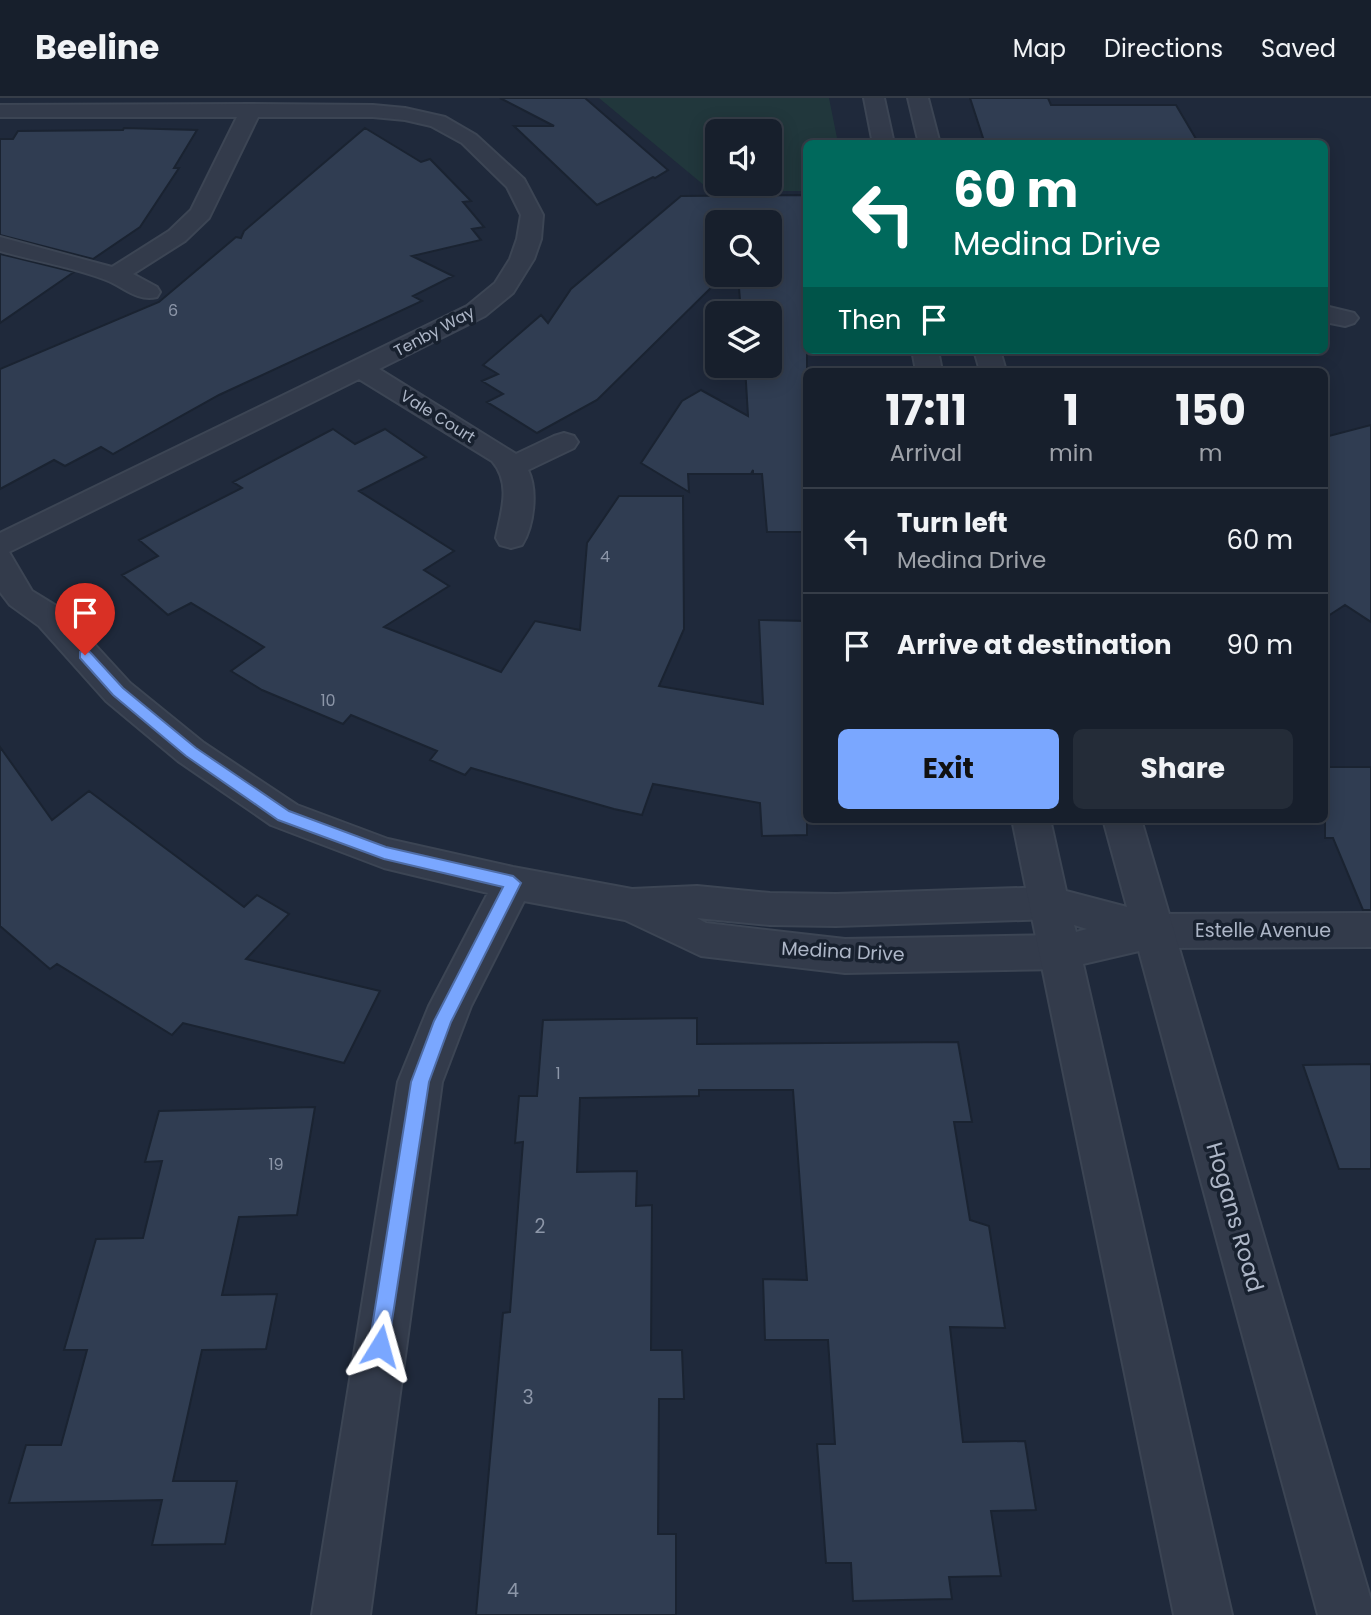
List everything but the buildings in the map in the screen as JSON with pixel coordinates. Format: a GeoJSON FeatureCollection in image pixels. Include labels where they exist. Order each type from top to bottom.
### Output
{"type":"FeatureCollection","features":[{"type":"Feature","properties":{"kind":"street"},"geometry":{"type":"LineString","coordinates":[[874,98],[883,140]]}},
{"type":"Feature","properties":{"kind":"street"},"geometry":{"type":"LineString","coordinates":[[918,98],[929,140]]}},
{"type":"Feature","properties":{"kind":"street"},"geometry":{"type":"LineString","coordinates":[[115,275],[162,247],[201,213],[250,110]]}},
{"type":"Feature","properties":{"kind":"street","name":"Tenby Way"},"geometry":{"type":"LineString","coordinates":[[0,111],[250,110],[373,111],[405,114],[438,121],[469,139],[516,184],[531,215],[529,239],[522,259],[504,288],[476,311],[361,369],[8,535]]}},
{"type":"Feature","properties":{"kind":"street"},"geometry":{"type":"LineString","coordinates":[[0,244],[115,275],[148,292]]}},
{"type":"Feature","properties":{"kind":"street","name":"Vale Court"},"geometry":{"type":"LineString","coordinates":[[361,369],[502,455],[513,466]]}},
{"type":"Feature","properties":{"kind":"street"},"geometry":{"type":"LineString","coordinates":[[511,538],[519,494],[519,477],[513,466],[564,442]]}},
{"type":"Feature","properties":{"kind":"street","name":"Medina Drive"},"geometry":{"type":"LineString","coordinates":[[8,535],[30,543],[33,572],[51,618]]}},
{"type":"Feature","properties":{"kind":"street","name":"Medina Drive"},"geometry":{"type":"LineString","coordinates":[[0,560],[9,582],[21,598],[51,618],[118,692],[191,752],[284,816],[384,853],[513,883],[632,905],[696,902],[771,909],[836,910],[1051,903],[1154,931]]}},
{"type":"Feature","properties":{"kind":"street"},"geometry":{"type":"LineString","coordinates":[[1032,823],[1062,952],[1203,1615]]}},
{"type":"Feature","properties":{"kind":"street","name":"Hogans Road"},"geometry":{"type":"LineString","coordinates":[[1123,823],[1347,1615]]}},
{"type":"Feature","properties":{"kind":"street"},"geometry":{"type":"LineString","coordinates":[[341,1615],[420,1082],[442,1021],[513,883]]}},
{"type":"Feature","properties":{"kind":"street","name":"Medina Drive"},"geometry":{"type":"LineString","coordinates":[[632,905],[701,939],[845,956],[1062,952],[1154,931]]}},
{"type":"Feature","properties":{"kind":"street","name":"Estelle Avenue"},"geometry":{"type":"LineString","coordinates":[[1154,931],[1371,930]]}},
{"type":"Feature","properties":{"kind":"green space"},"geometry":{"type":"Polygon","coordinates":[[[599,98],[829,98],[837,140],[803,140],[803,191],[782,191],[782,119],[705,119],[705,186],[599,98]]]}},
{"type":"Feature","properties":{"kind":"route"},"geometry":{"type":"LineString","coordinates":[[85,655],[118,692],[191,752],[284,816],[384,853],[513,883],[442,1021],[420,1082],[380,1346]]}}]}
